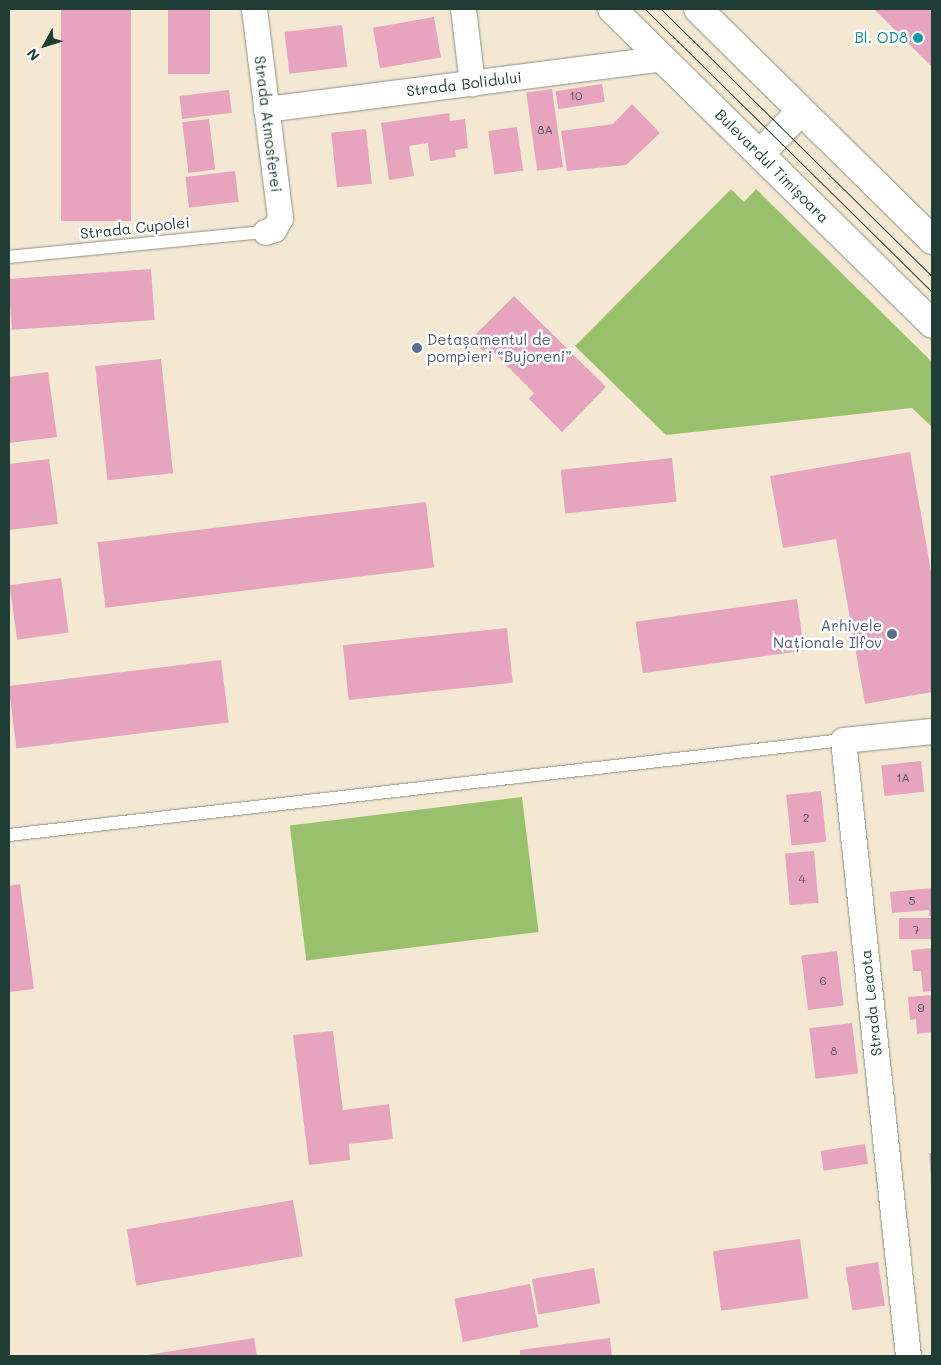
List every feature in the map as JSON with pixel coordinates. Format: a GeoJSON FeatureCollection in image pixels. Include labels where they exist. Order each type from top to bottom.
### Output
{"type":"FeatureCollection","features":[{"type":"Feature","properties":{"kind":"main road","name":"Bulevardul Timișoara"},"geometry":{"type":"LineString","coordinates":[[612,9],[932,324]]}},
{"type":"Feature","properties":{"kind":"main road"},"geometry":{"type":"LineString","coordinates":[[698,9],[932,240]]}},
{"type":"Feature","properties":{"kind":"main road"},"geometry":{"type":"LineString","coordinates":[[760,154],[802,111]]}},
{"type":"Feature","properties":{"kind":"street","name":"Strada Atmosferei"},"geometry":{"type":"LineString","coordinates":[[254,9],[280,218],[274,229],[265,232]]}},
{"type":"Feature","properties":{"kind":"street"},"geometry":{"type":"LineString","coordinates":[[463,9],[472,83]]}},
{"type":"Feature","properties":{"kind":"street","name":"Strada Bolidului"},"geometry":{"type":"LineString","coordinates":[[266,109],[662,58]]}},
{"type":"Feature","properties":{"kind":"street"},"geometry":{"type":"LineString","coordinates":[[843,740],[932,732]]}},
{"type":"Feature","properties":{"kind":"street","name":"Strada Leaota"},"geometry":{"type":"LineString","coordinates":[[843,740],[908,1356]]}},
{"type":"Feature","properties":{"kind":"lane","name":"Strada Cupolei"},"geometry":{"type":"LineString","coordinates":[[9,257],[265,232]]}},
{"type":"Feature","properties":{"kind":"lane"},"geometry":{"type":"LineString","coordinates":[[9,836],[843,740]]}},
{"type":"Feature","properties":{"kind":"green space"},"geometry":{"type":"Polygon","coordinates":[[[731,189],[744,202],[756,189],[932,362],[932,427],[912,408],[666,435],[575,346],[731,189]]]}},
{"type":"Feature","properties":{"kind":"green space"},"geometry":{"type":"Polygon","coordinates":[[[522,797],[539,932],[306,961],[290,826],[522,797]]]}},
{"type":"Feature","properties":{"kind":"building"},"geometry":{"type":"Polygon","coordinates":[[[61,9],[131,9],[131,221],[61,221],[61,9]]]}},
{"type":"Feature","properties":{"kind":"building"},"geometry":{"type":"Polygon","coordinates":[[[168,9],[210,9],[210,74],[168,74],[168,9]]]}},
{"type":"Feature","properties":{"kind":"building","name":"Bl. OD8"},"geometry":{"type":"Polygon","coordinates":[[[874,9],[932,9],[932,67],[874,9]]]}},
{"type":"Feature","properties":{"kind":"building"},"geometry":{"type":"Polygon","coordinates":[[[434,17],[441,57],[380,68],[373,28],[434,17]]]}},
{"type":"Feature","properties":{"kind":"building"},"geometry":{"type":"Polygon","coordinates":[[[342,25],[347,67],[290,74],[284,32],[342,25]]]}},
{"type":"Feature","properties":{"kind":"building"},"geometry":{"type":"Polygon","coordinates":[[[602,84],[605,102],[558,109],[556,91],[602,84]]]}},
{"type":"Feature","properties":{"kind":"building"},"geometry":{"type":"Polygon","coordinates":[[[552,89],[563,167],[537,171],[526,93],[552,89]]]}},
{"type":"Feature","properties":{"kind":"building"},"geometry":{"type":"Polygon","coordinates":[[[229,90],[232,113],[182,119],[179,96],[229,90]]]}},
{"type":"Feature","properties":{"kind":"building"},"geometry":{"type":"Polygon","coordinates":[[[632,104],[660,133],[626,165],[567,171],[561,131],[613,124],[632,104]]]}},
{"type":"Feature","properties":{"kind":"building"},"geometry":{"type":"Polygon","coordinates":[[[449,113],[450,121],[465,119],[468,148],[455,150],[456,157],[430,161],[428,143],[409,146],[414,176],[389,180],[381,123],[449,113]]]}},
{"type":"Feature","properties":{"kind":"building"},"geometry":{"type":"Polygon","coordinates":[[[209,119],[215,170],[188,173],[182,122],[209,119]]]}},
{"type":"Feature","properties":{"kind":"building"},"geometry":{"type":"Polygon","coordinates":[[[517,127],[523,171],[494,175],[488,131],[517,127]]]}},
{"type":"Feature","properties":{"kind":"building"},"geometry":{"type":"Polygon","coordinates":[[[366,129],[372,184],[337,187],[331,133],[366,129]]]}},
{"type":"Feature","properties":{"kind":"building"},"geometry":{"type":"Polygon","coordinates":[[[235,171],[239,202],[189,208],[185,177],[235,171]]]}},
{"type":"Feature","properties":{"kind":"building"},"geometry":{"type":"Polygon","coordinates":[[[151,269],[155,320],[12,330],[9,279],[151,269]]]}},
{"type":"Feature","properties":{"kind":"building"},"geometry":{"type":"Polygon","coordinates":[[[514,296],[606,387],[562,432],[529,399],[534,393],[488,347],[483,351],[471,339],[514,296]]]}},
{"type":"Feature","properties":{"kind":"building"},"geometry":{"type":"Polygon","coordinates":[[[161,359],[173,473],[107,480],[95,366],[161,359]]]}},
{"type":"Feature","properties":{"kind":"building"},"geometry":{"type":"Polygon","coordinates":[[[48,372],[57,437],[9,443],[9,377],[48,372]]]}},
{"type":"Feature","properties":{"kind":"building","name":"Arhivele Naționale Ilfov"},"geometry":{"type":"Polygon","coordinates":[[[910,452],[932,577],[932,692],[865,704],[836,539],[783,548],[770,476],[910,452]]]}},
{"type":"Feature","properties":{"kind":"building"},"geometry":{"type":"Polygon","coordinates":[[[672,458],[677,502],[565,513],[561,470],[672,458]]]}},
{"type":"Feature","properties":{"kind":"building"},"geometry":{"type":"Polygon","coordinates":[[[49,459],[58,524],[9,530],[9,464],[49,459]]]}},
{"type":"Feature","properties":{"kind":"building"},"geometry":{"type":"Polygon","coordinates":[[[426,502],[434,568],[106,608],[97,542],[426,502]]]}},
{"type":"Feature","properties":{"kind":"building"},"geometry":{"type":"Polygon","coordinates":[[[61,578],[69,632],[17,640],[10,585],[61,578]]]}},
{"type":"Feature","properties":{"kind":"building"},"geometry":{"type":"Polygon","coordinates":[[[797,599],[804,650],[643,673],[636,622],[797,599]]]}},
{"type":"Feature","properties":{"kind":"building"},"geometry":{"type":"Polygon","coordinates":[[[507,628],[513,683],[349,700],[343,645],[507,628]]]}},
{"type":"Feature","properties":{"kind":"building"},"geometry":{"type":"Polygon","coordinates":[[[221,660],[229,723],[16,749],[9,686],[221,660]]]}},
{"type":"Feature","properties":{"kind":"building"},"geometry":{"type":"Polygon","coordinates":[[[921,761],[924,792],[884,796],[881,765],[921,761]]]}},
{"type":"Feature","properties":{"kind":"building"},"geometry":{"type":"Polygon","coordinates":[[[821,791],[826,842],[792,845],[786,795],[821,791]]]}},
{"type":"Feature","properties":{"kind":"building"},"geometry":{"type":"Polygon","coordinates":[[[814,851],[819,903],[790,905],[785,854],[814,851]]]}},
{"type":"Feature","properties":{"kind":"building"},"geometry":{"type":"Polygon","coordinates":[[[20,884],[34,989],[9,992],[9,886],[20,884]]]}},
{"type":"Feature","properties":{"kind":"building"},"geometry":{"type":"Polygon","coordinates":[[[932,888],[932,916],[929,916],[929,910],[892,913],[890,892],[932,888]]]}},
{"type":"Feature","properties":{"kind":"building"},"geometry":{"type":"Polygon","coordinates":[[[899,918],[932,918],[932,939],[899,939],[899,918]]]}},
{"type":"Feature","properties":{"kind":"building"},"geometry":{"type":"Polygon","coordinates":[[[932,948],[932,991],[923,992],[921,971],[913,971],[911,950],[932,948]]]}},
{"type":"Feature","properties":{"kind":"building"},"geometry":{"type":"Polygon","coordinates":[[[837,951],[844,1006],[808,1010],[801,955],[837,951]]]}},
{"type":"Feature","properties":{"kind":"building"},"geometry":{"type":"Polygon","coordinates":[[[932,995],[932,1032],[917,1034],[916,1019],[910,1020],[908,997],[932,995]]]}},
{"type":"Feature","properties":{"kind":"building"},"geometry":{"type":"Polygon","coordinates":[[[852,1023],[858,1074],[816,1079],[809,1028],[852,1023]]]}},
{"type":"Feature","properties":{"kind":"building"},"geometry":{"type":"Polygon","coordinates":[[[333,1031],[343,1110],[389,1104],[393,1139],[349,1144],[350,1160],[309,1165],[293,1035],[333,1031]]]}},
{"type":"Feature","properties":{"kind":"building"},"geometry":{"type":"Polygon","coordinates":[[[865,1144],[868,1164],[824,1171],[821,1151],[865,1144]]]}},
{"type":"Feature","properties":{"kind":"building"},"geometry":{"type":"Polygon","coordinates":[[[929,1153],[932,1153],[932,1179],[931,1179],[929,1153]]]}},
{"type":"Feature","properties":{"kind":"building"},"geometry":{"type":"Polygon","coordinates":[[[293,1200],[303,1256],[136,1285],[127,1229],[293,1200]]]}},
{"type":"Feature","properties":{"kind":"building"},"geometry":{"type":"Polygon","coordinates":[[[800,1239],[808,1298],[721,1311],[713,1251],[800,1239]]]}},
{"type":"Feature","properties":{"kind":"building"},"geometry":{"type":"Polygon","coordinates":[[[878,1262],[885,1305],[852,1311],[845,1267],[878,1262]]]}},
{"type":"Feature","properties":{"kind":"building"},"geometry":{"type":"Polygon","coordinates":[[[594,1268],[600,1303],[538,1314],[532,1279],[594,1268]]]}},
{"type":"Feature","properties":{"kind":"building"},"geometry":{"type":"Polygon","coordinates":[[[530,1284],[538,1327],[463,1342],[454,1299],[530,1284]]]}},
{"type":"Feature","properties":{"kind":"building"},"geometry":{"type":"Polygon","coordinates":[[[254,1338],[257,1356],[147,1356],[147,1355],[254,1338]]]}},
{"type":"Feature","properties":{"kind":"building"},"geometry":{"type":"Polygon","coordinates":[[[610,1338],[612,1356],[520,1356],[520,1350],[610,1338]]]}},
{"type":"Feature","properties":{"kind":"tram line"},"geometry":{"type":"LineString","coordinates":[[645,9],[932,292]]}},
{"type":"Feature","properties":{"kind":"tram line"},"geometry":{"type":"LineString","coordinates":[[661,9],[932,276]]}},
{"type":"Feature","properties":{"kind":"place","name":"Bl. OD8"},"geometry":{"type":"Point","coordinates":[918,38]}},
{"type":"Feature","properties":{"kind":"place","name":"Detașamentul de pompieri “Bujoreni”"},"geometry":{"type":"Point","coordinates":[417,348]}},
{"type":"Feature","properties":{"kind":"place","name":"Arhivele Naționale Ilfov"},"geometry":{"type":"Point","coordinates":[892,634]}}]}
